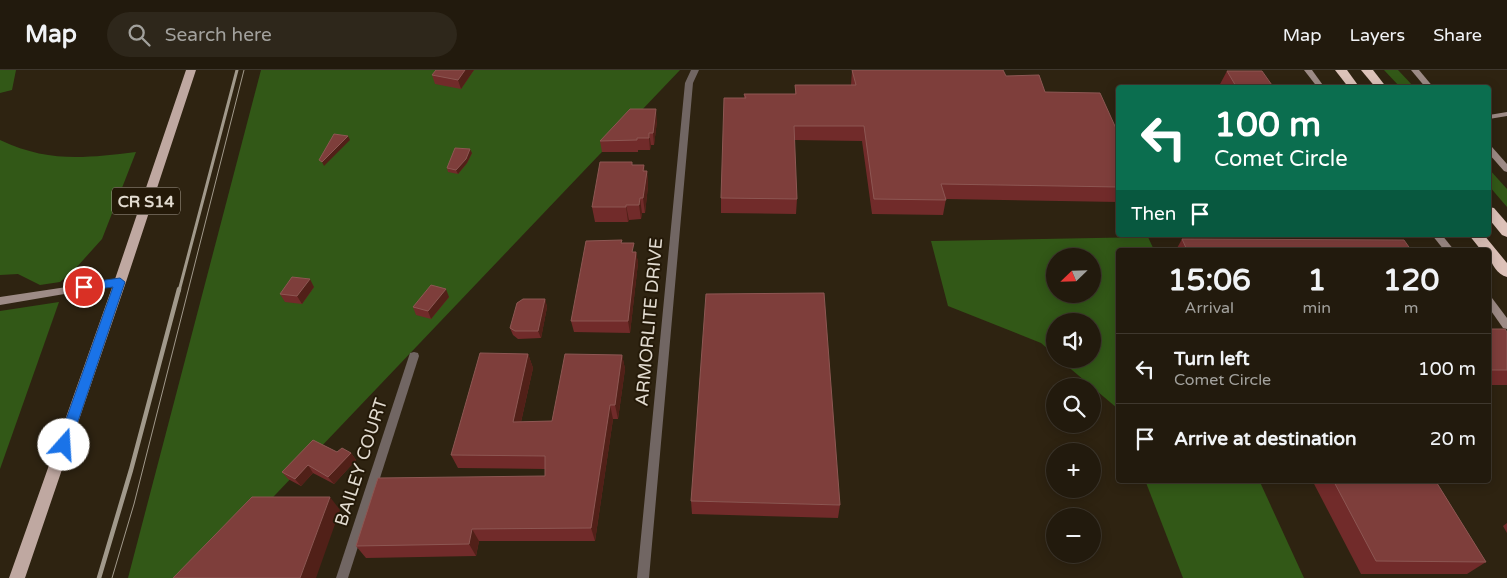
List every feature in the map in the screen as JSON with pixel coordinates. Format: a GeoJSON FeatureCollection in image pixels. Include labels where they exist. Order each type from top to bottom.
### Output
{"type":"FeatureCollection","features":[{"type":"Feature","properties":{"kind":"highway"},"geometry":{"type":"LineString","coordinates":[[1341,70],[1353,85]]}},
{"type":"Feature","properties":{"kind":"highway"},"geometry":{"type":"LineString","coordinates":[[1367,70],[1380,85]]}},
{"type":"Feature","properties":{"kind":"highway"},"geometry":{"type":"LineString","coordinates":[[1491,213],[1507,232]]}},
{"type":"Feature","properties":{"kind":"highway"},"geometry":{"type":"LineString","coordinates":[[1478,237],[1487,248]]}},
{"type":"Feature","properties":{"kind":"highway"},"geometry":{"type":"LineString","coordinates":[[1491,253],[1507,272]]}},
{"type":"Feature","properties":{"kind":"main road","name":"CR S14"},"geometry":{"type":"LineString","coordinates":[[17,578],[120,282],[191,70]]}},
{"type":"Feature","properties":{"kind":"street","name":"ARMORLITE DRIVE"},"geometry":{"type":"LineString","coordinates":[[643,578],[689,83],[695,70]]}},
{"type":"Feature","properties":{"kind":"street"},"geometry":{"type":"LineString","coordinates":[[1308,70],[1320,85]]}},
{"type":"Feature","properties":{"kind":"street"},"geometry":{"type":"LineString","coordinates":[[1415,70],[1428,85]]}},
{"type":"Feature","properties":{"kind":"street"},"geometry":{"type":"LineString","coordinates":[[1491,117],[1507,114]]}},
{"type":"Feature","properties":{"kind":"street"},"geometry":{"type":"LineString","coordinates":[[1491,151],[1507,169]]}},
{"type":"Feature","properties":{"kind":"street"},"geometry":{"type":"LineString","coordinates":[[1439,237],[1447,248]]}},
{"type":"Feature","properties":{"kind":"street"},"geometry":{"type":"LineString","coordinates":[[0,301],[120,282]]}},
{"type":"Feature","properties":{"kind":"street"},"geometry":{"type":"LineString","coordinates":[[1491,304],[1507,325]]}},
{"type":"Feature","properties":{"kind":"street","name":"BAILEY COURT"},"geometry":{"type":"LineString","coordinates":[[342,578],[414,356]]}},
{"type":"Feature","properties":{"kind":"green space"},"geometry":{"type":"Polygon","coordinates":[[[0,70],[16,70],[12,90],[0,93],[0,70]]]}},
{"type":"Feature","properties":{"kind":"green space"},"geometry":{"type":"Polygon","coordinates":[[[261,70],[680,70],[196,578],[128,578],[261,70]]]}},
{"type":"Feature","properties":{"kind":"green space"},"geometry":{"type":"Polygon","coordinates":[[[1384,70],[1398,70],[1412,85],[1398,85],[1384,70]]]}},
{"type":"Feature","properties":{"kind":"green space"},"geometry":{"type":"Polygon","coordinates":[[[0,140],[35,152],[67,157],[136,152],[102,239],[75,269],[60,282],[40,285],[18,274],[0,275],[0,140]]]}},
{"type":"Feature","properties":{"kind":"green space"},"geometry":{"type":"Polygon","coordinates":[[[1491,171],[1507,189],[1507,207],[1491,188],[1491,171]]]}},
{"type":"Feature","properties":{"kind":"green space"},"geometry":{"type":"Polygon","coordinates":[[[1148,237],[1153,248],[1116,248],[1116,407],[1101,394],[1101,378],[1081,378],[1070,368],[1101,368],[1101,313],[1046,313],[1046,347],[1041,343],[948,306],[931,241],[1148,237]]]}},
{"type":"Feature","properties":{"kind":"green space"},"geometry":{"type":"Polygon","coordinates":[[[59,302],[0,469],[0,311],[59,302]]]}},
{"type":"Feature","properties":{"kind":"green space"},"geometry":{"type":"Polygon","coordinates":[[[1146,483],[1260,483],[1304,578],[1183,578],[1146,483]]]}},
{"type":"Feature","properties":{"kind":"building"},"geometry":{"type":"Polygon","coordinates":[[[436,70],[465,70],[458,80],[432,75],[436,70]]]}},
{"type":"Feature","properties":{"kind":"building"},"geometry":{"type":"Polygon","coordinates":[[[852,70],[1003,70],[1006,76],[1039,75],[1045,92],[1100,93],[1116,128],[1116,187],[941,184],[946,200],[874,199],[864,126],[794,126],[797,199],[721,198],[724,98],[746,98],[744,94],[796,94],[795,85],[856,85],[852,70]]]}},
{"type":"Feature","properties":{"kind":"building"},"geometry":{"type":"Polygon","coordinates":[[[1227,71],[1262,71],[1272,85],[1235,85],[1227,71]]]}},
{"type":"Feature","properties":{"kind":"building"},"geometry":{"type":"Polygon","coordinates":[[[630,109],[656,109],[653,133],[649,133],[649,138],[600,141],[630,109]]]}},
{"type":"Feature","properties":{"kind":"building"},"geometry":{"type":"Polygon","coordinates":[[[334,134],[348,136],[322,162],[319,160],[334,134]]]}},
{"type":"Feature","properties":{"kind":"building"},"geometry":{"type":"Polygon","coordinates":[[[455,148],[470,149],[466,159],[456,170],[447,168],[455,148]]]}},
{"type":"Feature","properties":{"kind":"building"},"geometry":{"type":"Polygon","coordinates":[[[600,162],[632,162],[632,165],[644,165],[643,171],[647,171],[643,198],[640,198],[639,205],[592,207],[600,162]]]}},
{"type":"Feature","properties":{"kind":"building"},"geometry":{"type":"Polygon","coordinates":[[[1182,239],[1404,240],[1410,248],[1186,248],[1182,239]]]}},
{"type":"Feature","properties":{"kind":"building"},"geometry":{"type":"Polygon","coordinates":[[[622,240],[621,243],[634,243],[632,252],[636,252],[628,321],[571,321],[586,241],[622,240]]]}},
{"type":"Feature","properties":{"kind":"building"},"geometry":{"type":"Polygon","coordinates":[[[292,277],[310,279],[297,296],[280,294],[292,277]]]}},
{"type":"Feature","properties":{"kind":"building"},"geometry":{"type":"Polygon","coordinates":[[[431,285],[446,289],[428,311],[413,307],[431,285]]]}},
{"type":"Feature","properties":{"kind":"building"},"geometry":{"type":"Polygon","coordinates":[[[824,293],[840,505],[691,501],[706,294],[824,293]]]}},
{"type":"Feature","properties":{"kind":"building"},"geometry":{"type":"Polygon","coordinates":[[[523,299],[545,299],[538,331],[515,331],[510,328],[517,303],[523,299]]]}},
{"type":"Feature","properties":{"kind":"building"},"geometry":{"type":"Polygon","coordinates":[[[1491,329],[1505,329],[1507,332],[1507,370],[1491,370],[1491,329]]]}},
{"type":"Feature","properties":{"kind":"building"},"geometry":{"type":"Polygon","coordinates":[[[480,353],[528,354],[513,422],[552,421],[565,354],[622,355],[615,405],[610,405],[591,528],[472,529],[469,544],[356,546],[378,478],[545,476],[545,456],[451,455],[480,353]]]}},
{"type":"Feature","properties":{"kind":"building"},"geometry":{"type":"Polygon","coordinates":[[[313,440],[337,452],[342,448],[351,453],[328,477],[308,465],[295,479],[282,472],[313,440]]]}},
{"type":"Feature","properties":{"kind":"building"},"geometry":{"type":"Polygon","coordinates":[[[1335,483],[1437,483],[1486,562],[1376,561],[1335,483]]]}},
{"type":"Feature","properties":{"kind":"building"},"geometry":{"type":"Polygon","coordinates":[[[252,497],[330,497],[300,578],[173,578],[252,497]]]}},
{"type":"Feature","properties":{"kind":"tram line"},"geometry":{"type":"LineString","coordinates":[[112,578],[134,504],[244,70]]}},
{"type":"Feature","properties":{"kind":"railway"},"geometry":{"type":"LineString","coordinates":[[179,291],[237,70]]}},
{"type":"Feature","properties":{"kind":"railway"},"geometry":{"type":"LineString","coordinates":[[99,578],[131,470],[179,289]]}},
{"type":"Feature","properties":{"kind":"route"},"geometry":{"type":"LineString","coordinates":[[64,445],[120,282],[84,287]]}}]}
